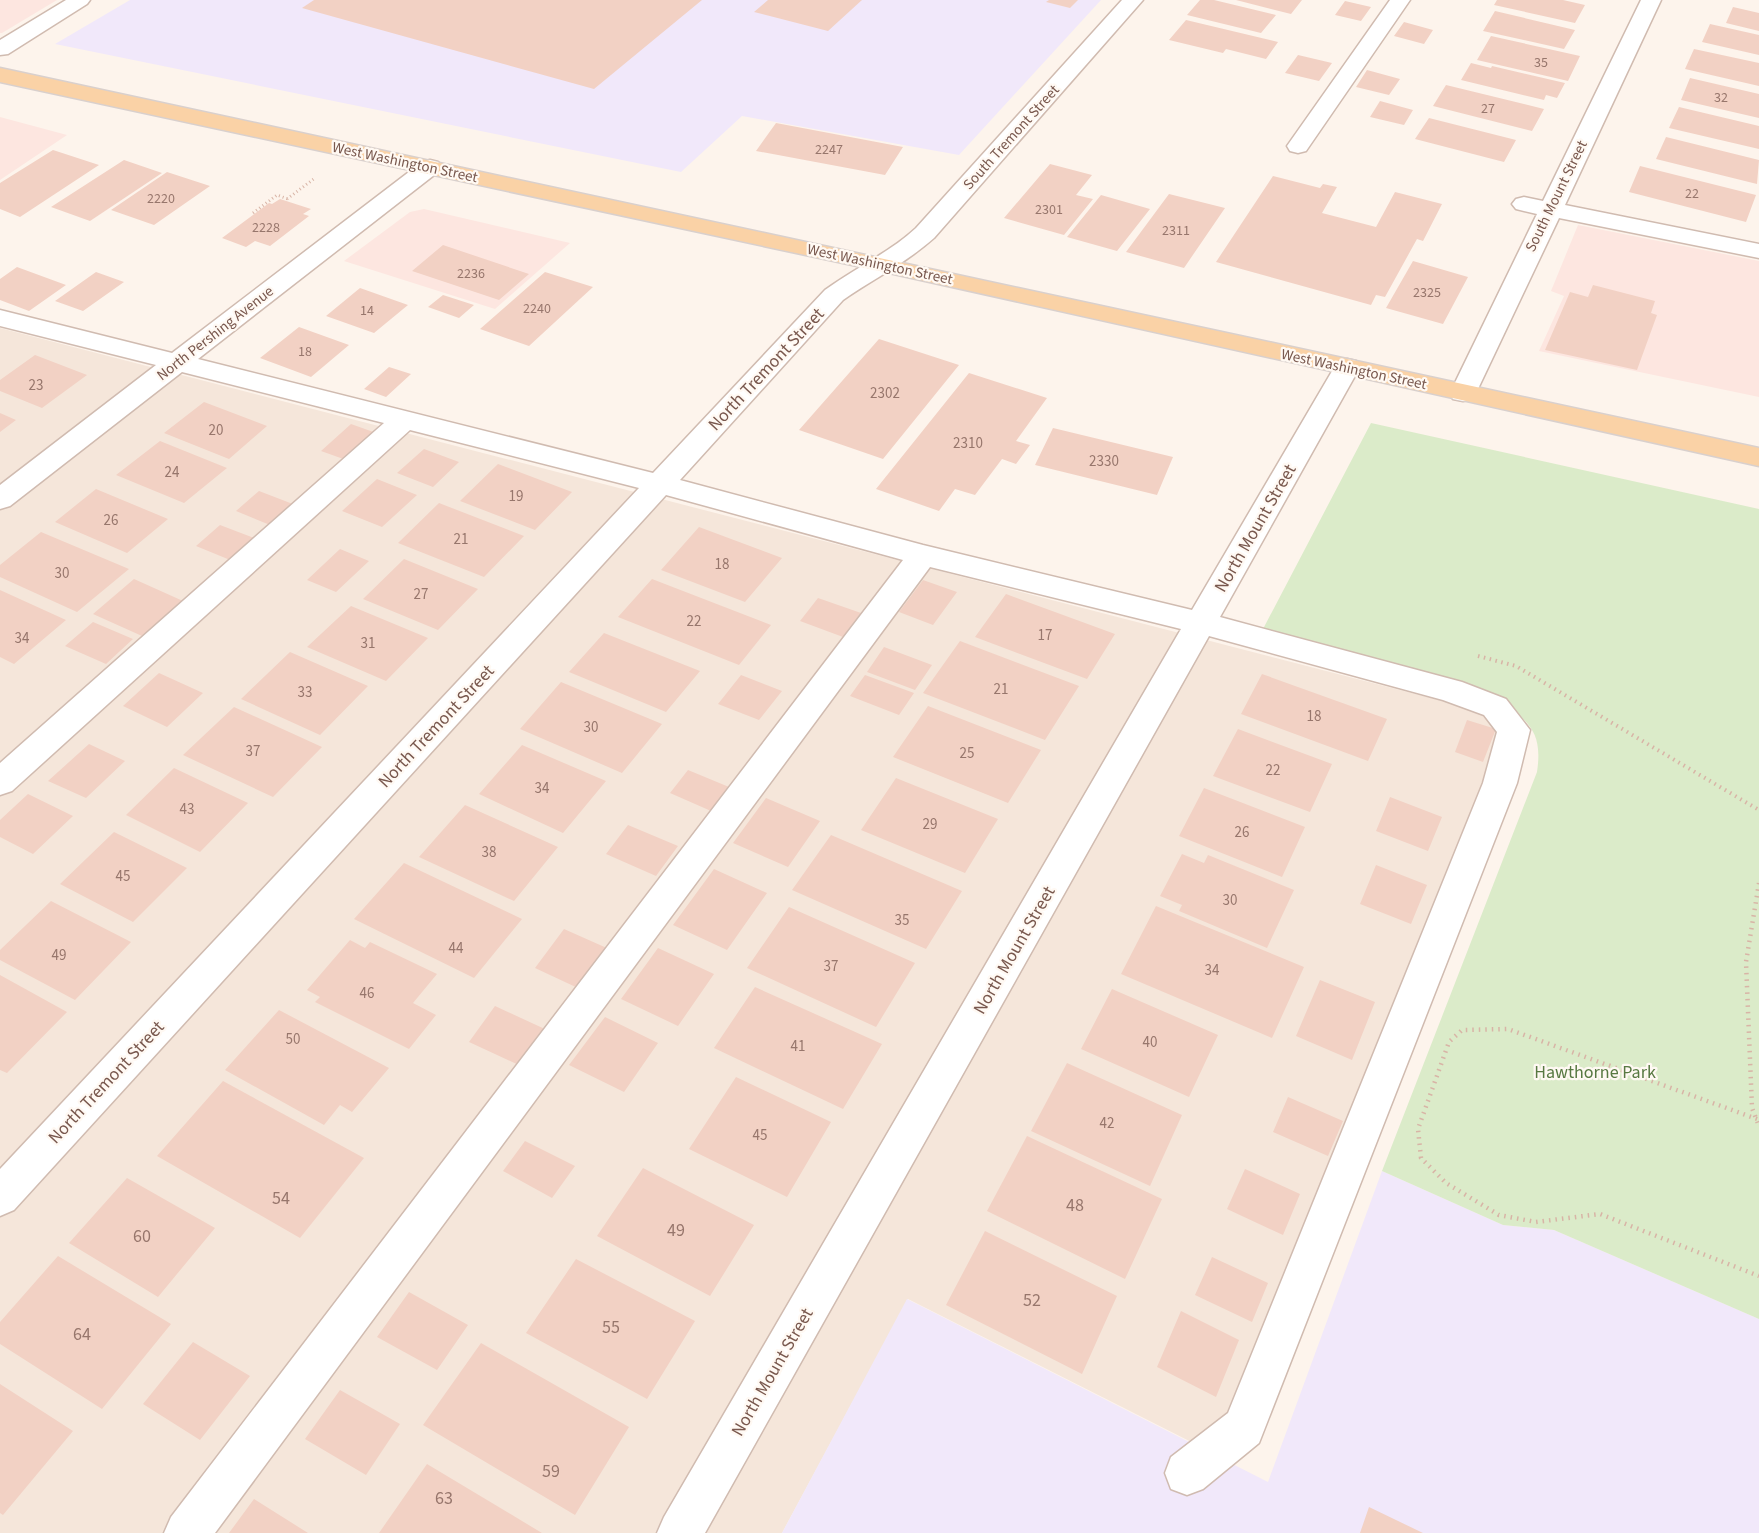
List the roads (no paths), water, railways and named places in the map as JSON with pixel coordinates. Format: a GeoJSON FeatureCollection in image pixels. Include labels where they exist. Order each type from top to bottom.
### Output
{"type":"FeatureCollection","features":[{"type":"Feature","properties":{"kind":"main road","name":"West Washington Street"},"geometry":{"type":"LineString","coordinates":[[0,75],[880,264],[1759,457]]}},
{"type":"Feature","properties":{"kind":"street"},"geometry":{"type":"LineString","coordinates":[[0,49],[80,0]]}},
{"type":"Feature","properties":{"kind":"street","name":"South Tremont Street"},"geometry":{"type":"LineString","coordinates":[[880,264],[903,252],[925,233],[1133,0]]}},
{"type":"Feature","properties":{"kind":"street"},"geometry":{"type":"LineString","coordinates":[[1298,146],[1400,0]]}},
{"type":"Feature","properties":{"kind":"street","name":"South Mount Street"},"geometry":{"type":"LineString","coordinates":[[1463,393],[1548,211],[1651,0]]}},
{"type":"Feature","properties":{"kind":"street","name":"North Pershing Avenue"},"geometry":{"type":"LineString","coordinates":[[0,499],[430,167]]}},
{"type":"Feature","properties":{"kind":"street"},"geometry":{"type":"LineString","coordinates":[[1524,204],[1548,211],[1759,251]]}},
{"type":"Feature","properties":{"kind":"street","name":"North Tremont Street"},"geometry":{"type":"LineString","coordinates":[[0,1197],[834,295],[853,280],[880,264]]}},
{"type":"Feature","properties":{"kind":"street"},"geometry":{"type":"LineString","coordinates":[[0,318],[661,484],[923,555],[1201,623],[1451,690],[1495,706],[1514,730],[1496,794],[1244,1428],[1187,1473]]}},
{"type":"Feature","properties":{"kind":"street","name":"North Mount Street"},"geometry":{"type":"LineString","coordinates":[[680,1533],[1347,368]]}},
{"type":"Feature","properties":{"kind":"street"},"geometry":{"type":"LineString","coordinates":[[0,782],[405,419]]}},
{"type":"Feature","properties":{"kind":"street"},"geometry":{"type":"LineString","coordinates":[[187,1533],[923,555]]}},
{"type":"Feature","properties":{"kind":"park label","name":"Hawthorne Park"},"geometry":{"type":"Point","coordinates":[1595,1072]}}]}
